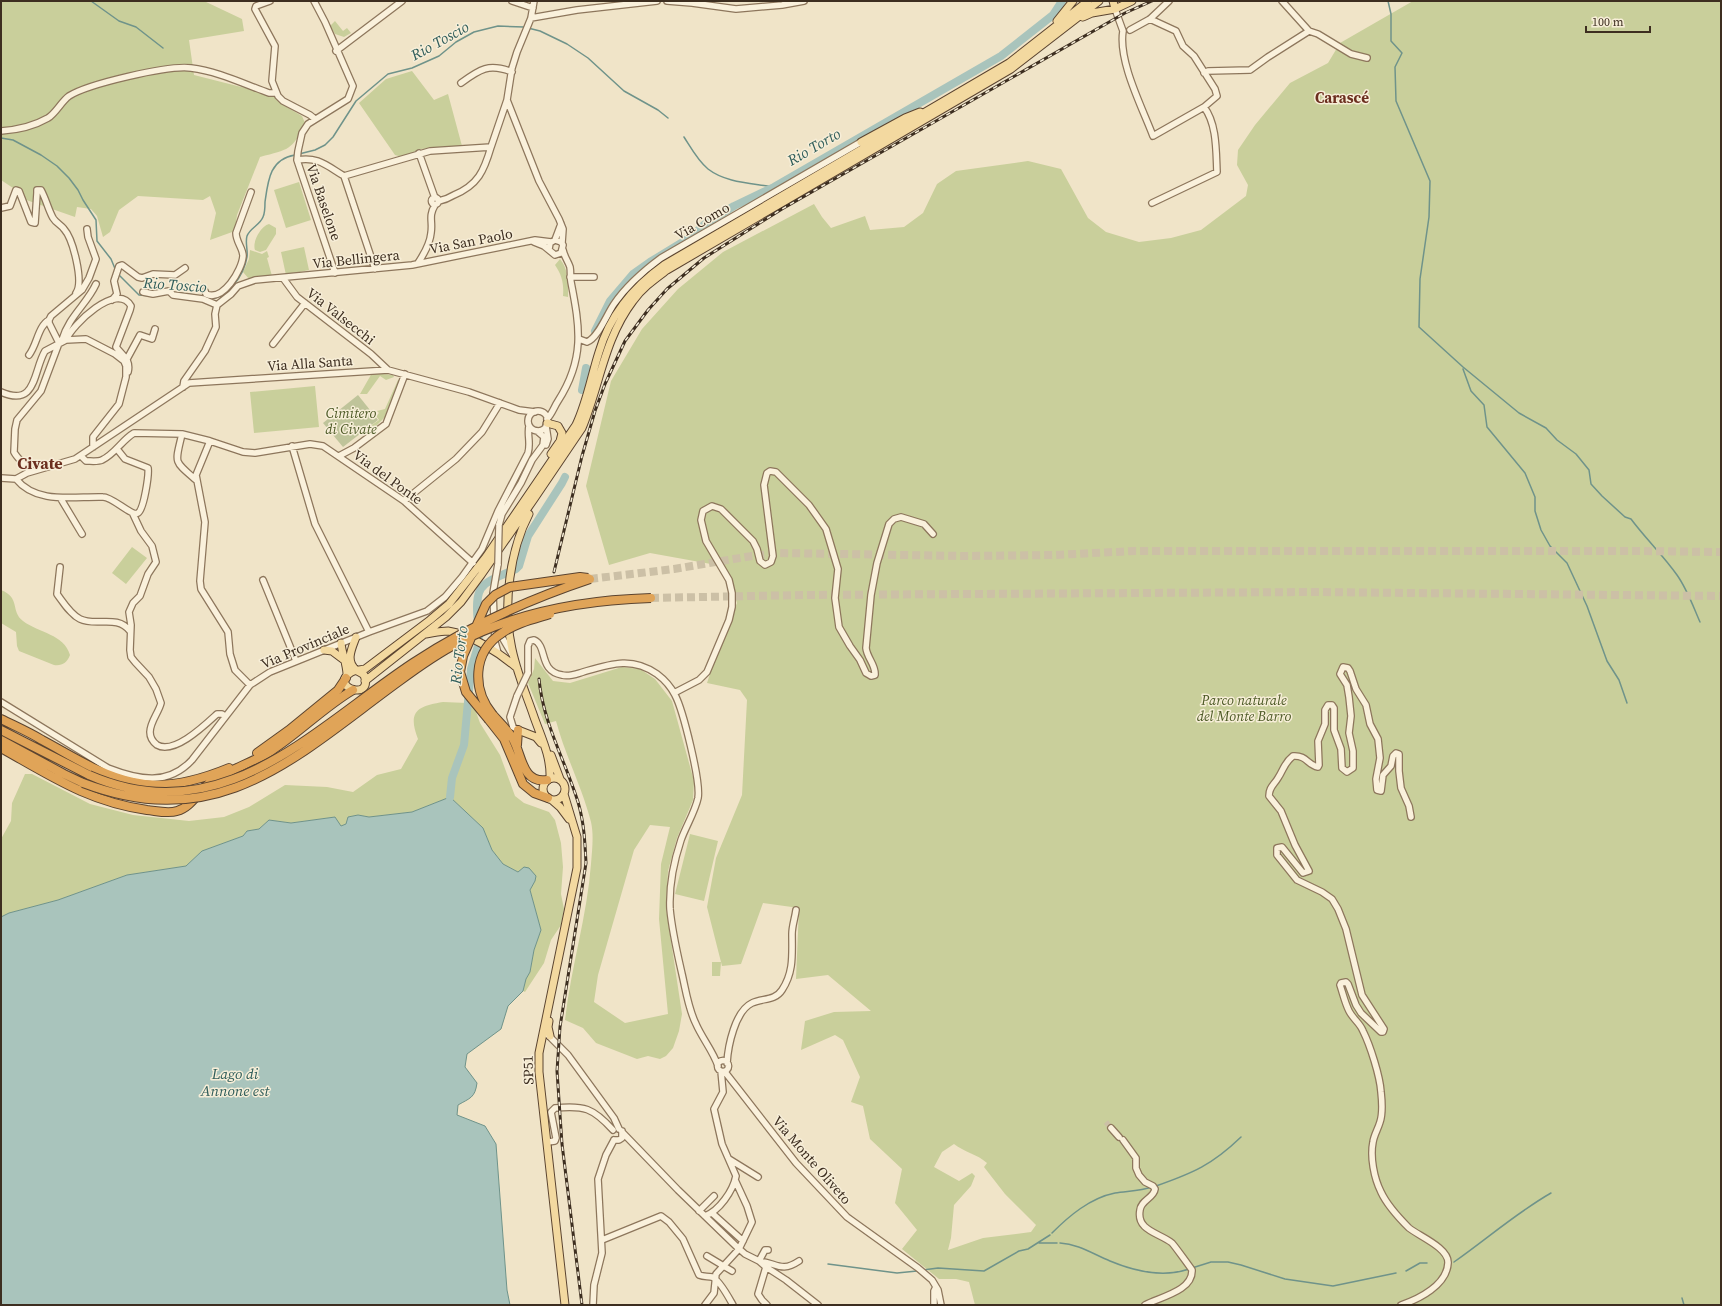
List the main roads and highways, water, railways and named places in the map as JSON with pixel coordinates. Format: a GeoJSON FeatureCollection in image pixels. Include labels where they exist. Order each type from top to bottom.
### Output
{"type":"FeatureCollection","features":[{"type":"Feature","properties":{"kind":"highway"},"geometry":{"type":"LineString","coordinates":[[1,730],[89,775],[122,787],[144,791],[170,792],[205,788],[246,775],[277,760],[357,705],[412,664],[477,625],[522,603],[590,579],[580,577],[510,587],[495,595],[486,604],[463,656],[460,672],[466,692],[491,718],[506,728],[528,774],[533,779],[540,781],[548,779]]}},
{"type":"Feature","properties":{"kind":"highway"},"geometry":{"type":"LineString","coordinates":[[1,740],[64,774],[84,783],[119,794],[161,800],[188,800],[245,784],[301,754],[434,656],[458,642],[484,630],[530,614],[566,606],[599,601],[651,598]]}},
{"type":"Feature","properties":{"kind":"highway"},"geometry":{"type":"LineString","coordinates":[[550,799],[534,793],[523,784],[504,739],[482,700],[477,680],[480,661],[491,641],[512,627],[553,613],[599,601]]}},
{"type":"Feature","properties":{"kind":"highway"},"geometry":{"type":"LineString","coordinates":[[1,719],[43,740],[80,762],[127,780],[150,784],[181,783],[221,771],[262,750],[338,690],[346,676]]}},
{"type":"Feature","properties":{"kind":"highway"},"geometry":{"type":"LineString","coordinates":[[1,748],[79,792],[101,800],[129,807],[163,812],[176,812],[187,806],[214,780],[253,762],[293,736],[343,696],[354,690]]}},
{"type":"Feature","properties":{"kind":"highway"},"geometry":{"type":"LineString","coordinates":[[518,730],[516,743],[520,758]]}},
{"type":"Feature","properties":{"kind":"main road"},"geometry":{"type":"LineString","coordinates":[[1048,37],[1073,1]]}},
{"type":"Feature","properties":{"kind":"main road"},"geometry":{"type":"LineString","coordinates":[[365,681],[446,617],[461,602],[481,575],[582,428],[613,333],[633,300],[648,285],[667,270],[1011,69],[1088,1]]}},
{"type":"Feature","properties":{"kind":"main road"},"geometry":{"type":"LineString","coordinates":[[346,676],[351,672],[365,669],[449,604],[486,557],[576,426],[583,409],[599,351],[614,316],[629,295],[650,275],[664,265],[1009,63],[1100,1]]}},
{"type":"Feature","properties":{"kind":"main road"},"geometry":{"type":"LineString","coordinates":[[1113,1],[1115,9]]}},
{"type":"Feature","properties":{"kind":"main road"},"geometry":{"type":"LineString","coordinates":[[1048,37],[1071,27],[1087,15],[1115,9],[1132,1]]}},
{"type":"Feature","properties":{"kind":"main road"},"geometry":{"type":"LineString","coordinates":[[861,142],[905,118],[939,105]]}},
{"type":"Feature","properties":{"kind":"main road"},"geometry":{"type":"LineString","coordinates":[[524,501],[562,438],[562,431],[559,427],[554,424],[547,423]]}},
{"type":"Feature","properties":{"kind":"main road"},"geometry":{"type":"LineString","coordinates":[[526,691],[549,761],[548,779],[543,789],[550,799],[559,799],[564,794],[566,788],[560,779],[518,669],[509,633],[507,609],[512,565],[525,522],[534,499]]}},
{"type":"Feature","properties":{"kind":"main road"},"geometry":{"type":"LineString","coordinates":[[424,635],[438,632],[455,633],[473,640],[496,652],[518,669]]}},
{"type":"Feature","properties":{"kind":"main road"},"geometry":{"type":"LineString","coordinates":[[350,652],[341,643],[341,651],[347,666],[346,676],[348,687],[354,690],[363,687],[365,681],[364,675],[357,671],[350,659],[350,652],[356,637]]}},
{"type":"Feature","properties":{"kind":"main road"},"geometry":{"type":"LineString","coordinates":[[324,650],[332,651],[344,660]]}},
{"type":"Feature","properties":{"kind":"main road"},"geometry":{"type":"LineString","coordinates":[[518,730],[539,739],[549,761]]}},
{"type":"Feature","properties":{"kind":"main road"},"geometry":{"type":"LineString","coordinates":[[548,779],[553,777],[560,779]]}},
{"type":"Feature","properties":{"kind":"main road","name":"SP51"},"geometry":{"type":"LineString","coordinates":[[564,794],[577,837],[576,880],[539,1053],[565,1305]]}},
{"type":"Feature","properties":{"kind":"main road","name":"SP51"},"geometry":{"type":"LineString","coordinates":[[550,799],[565,813],[577,837]]}},
{"type":"Feature","properties":{"kind":"main road"},"geometry":{"type":"LineString","coordinates":[[550,1036],[548,1027],[555,996],[553,987]]}},
{"type":"Feature","properties":{"kind":"water","name":"Lago di Annone est"},"geometry":{"type":"Polygon","coordinates":[[[450,797],[483,828],[492,850],[503,864],[518,872],[524,867],[529,868],[536,876],[530,890],[541,930],[534,950],[530,972],[526,979],[523,991],[508,1006],[501,1029],[467,1054],[465,1067],[477,1083],[473,1095],[458,1105],[457,1115],[485,1126],[496,1144],[507,1290],[510,1305],[1,1305],[1,917],[9,913],[58,900],[127,875],[186,866],[202,851],[243,836],[247,831],[259,829],[269,820],[291,823],[335,817],[341,826],[346,824],[348,817],[358,815],[369,817],[412,812],[450,797]]]}},
{"type":"Feature","properties":{"kind":"waterway"},"geometry":{"type":"LineString","coordinates":[[91,1],[119,21],[136,27],[163,48]]}},
{"type":"Feature","properties":{"kind":"waterway","name":"Rio Torto"},"geometry":{"type":"LineString","coordinates":[[595,331],[610,301],[633,274],[691,237],[705,224],[734,206],[774,187],[1001,56],[1053,15],[1062,1]]}},
{"type":"Feature","properties":{"kind":"waterway"},"geometry":{"type":"LineString","coordinates":[[1388,1],[1391,14],[1391,41],[1402,53],[1395,67],[1396,101],[1430,181],[1429,217],[1420,279],[1419,327],[1463,367],[1519,413],[1546,428],[1557,440],[1576,454],[1589,470],[1591,484],[1625,517],[1631,519],[1672,568],[1684,586],[1700,622]]}},
{"type":"Feature","properties":{"kind":"waterway","name":"Rio Toscio"},"geometry":{"type":"LineString","coordinates":[[299,154],[315,150],[325,145],[333,137],[356,101],[388,74],[412,68],[439,56],[456,42],[474,32],[498,26],[524,27],[540,31],[567,44],[588,58],[624,91],[658,110],[668,118]]}},
{"type":"Feature","properties":{"kind":"waterway","name":"Rio Toscio"},"geometry":{"type":"LineString","coordinates":[[684,137],[701,162],[715,174],[740,182],[774,187]]}},
{"type":"Feature","properties":{"kind":"waterway","name":"Rio Toscio"},"geometry":{"type":"LineString","coordinates":[[1,138],[13,140],[41,155],[57,166],[69,178],[96,220],[97,241],[111,259],[116,271]]}},
{"type":"Feature","properties":{"kind":"waterway","name":"Rio Toscio"},"geometry":{"type":"LineString","coordinates":[[208,299],[222,295],[234,285],[239,278],[247,257],[246,241],[248,233],[262,220],[265,212],[267,186],[272,172],[280,161],[295,155]]}},
{"type":"Feature","properties":{"kind":"waterway","name":"Rio Toscio"},"geometry":{"type":"LineString","coordinates":[[118,274],[139,295],[154,296]]}},
{"type":"Feature","properties":{"kind":"waterway","name":"Rio Toscio"},"geometry":{"type":"LineString","coordinates":[[179,293],[195,295]]}},
{"type":"Feature","properties":{"kind":"waterway","name":"Rio Torto"},"geometry":{"type":"LineString","coordinates":[[582,390],[586,368]]}},
{"type":"Feature","properties":{"kind":"waterway"},"geometry":{"type":"LineString","coordinates":[[1463,369],[1471,391],[1484,405],[1487,427],[1525,473],[1535,497],[1535,511],[1541,530],[1550,546],[1567,563],[1587,606],[1607,661],[1619,680],[1627,703]]}},
{"type":"Feature","properties":{"kind":"waterway","name":"Rio Torto"},"geometry":{"type":"LineString","coordinates":[[478,624],[477,600],[482,587],[495,578],[516,569],[519,566],[528,536],[565,477]]}},
{"type":"Feature","properties":{"kind":"waterway","name":"Rio Torto"},"geometry":{"type":"LineString","coordinates":[[450,797],[452,778],[464,745],[471,669],[478,646],[479,635]]}},
{"type":"Feature","properties":{"kind":"waterway"},"geometry":{"type":"LineString","coordinates":[[1156,1186],[1181,1177],[1202,1167],[1221,1155],[1241,1137]]}},
{"type":"Feature","properties":{"kind":"waterway"},"geometry":{"type":"LineString","coordinates":[[1052,1233],[1080,1208],[1097,1199],[1115,1193],[1152,1187]]}},
{"type":"Feature","properties":{"kind":"waterway"},"geometry":{"type":"LineString","coordinates":[[1454,1262],[1551,1193]]}},
{"type":"Feature","properties":{"kind":"waterway"},"geometry":{"type":"LineString","coordinates":[[923,1270],[938,1268],[984,1271],[1019,1251],[1028,1249],[1050,1235]]}},
{"type":"Feature","properties":{"kind":"waterway"},"geometry":{"type":"LineString","coordinates":[[1039,1243],[1057,1243]]}},
{"type":"Feature","properties":{"kind":"waterway"},"geometry":{"type":"LineString","coordinates":[[1060,1243],[1079,1247],[1129,1268],[1159,1273],[1179,1272],[1189,1269]]}},
{"type":"Feature","properties":{"kind":"waterway"},"geometry":{"type":"LineString","coordinates":[[1192,1268],[1211,1262],[1228,1262],[1285,1279],[1333,1286],[1396,1273]]}},
{"type":"Feature","properties":{"kind":"waterway"},"geometry":{"type":"LineString","coordinates":[[1406,1271],[1420,1263],[1427,1263]]}},
{"type":"Feature","properties":{"kind":"waterway"},"geometry":{"type":"LineString","coordinates":[[828,1264],[897,1273],[917,1271]]}},
{"type":"Feature","properties":{"kind":"waterway"},"geometry":{"type":"LineString","coordinates":[[1682,1298],[1684,1305]]}},
{"type":"Feature","properties":{"kind":"tunnel"},"geometry":{"type":"LineString","coordinates":[[590,579],[674,569],[752,556],[780,553],[965,556],[1054,555],[1134,551],[1721,552]]}},
{"type":"Feature","properties":{"kind":"tunnel"},"geometry":{"type":"LineString","coordinates":[[651,598],[802,595],[1311,592],[1721,596]]}},
{"type":"Feature","properties":{"kind":"tunnel"},"geometry":{"type":"LineString","coordinates":[[1106,1122],[1111,1128]]}},
{"type":"Feature","properties":{"kind":"railway"},"geometry":{"type":"LineString","coordinates":[[554,572],[582,456],[595,411],[605,384],[625,341],[648,310],[667,289],[704,258],[782,209],[1125,13],[1152,1]]}},
{"type":"Feature","properties":{"kind":"railway"},"geometry":{"type":"LineString","coordinates":[[539,679],[545,711],[578,802],[583,825],[585,847],[586,863],[560,1027],[557,1071],[562,1144],[582,1305]]}},
{"type":"Feature","properties":{"kind":"district","name":"Carascé"},"geometry":{"type":"Point","coordinates":[1342,98]}},
{"type":"Feature","properties":{"kind":"district","name":"Civate"},"geometry":{"type":"Point","coordinates":[40,463]}},
{"type":"Feature","properties":{"kind":"park label","name":"Cimitero di Civate"},"geometry":{"type":"Point","coordinates":[351,422]}},
{"type":"Feature","properties":{"kind":"park label","name":"Parco naturale del Monte Barro"},"geometry":{"type":"Point","coordinates":[1244,708]}}]}
